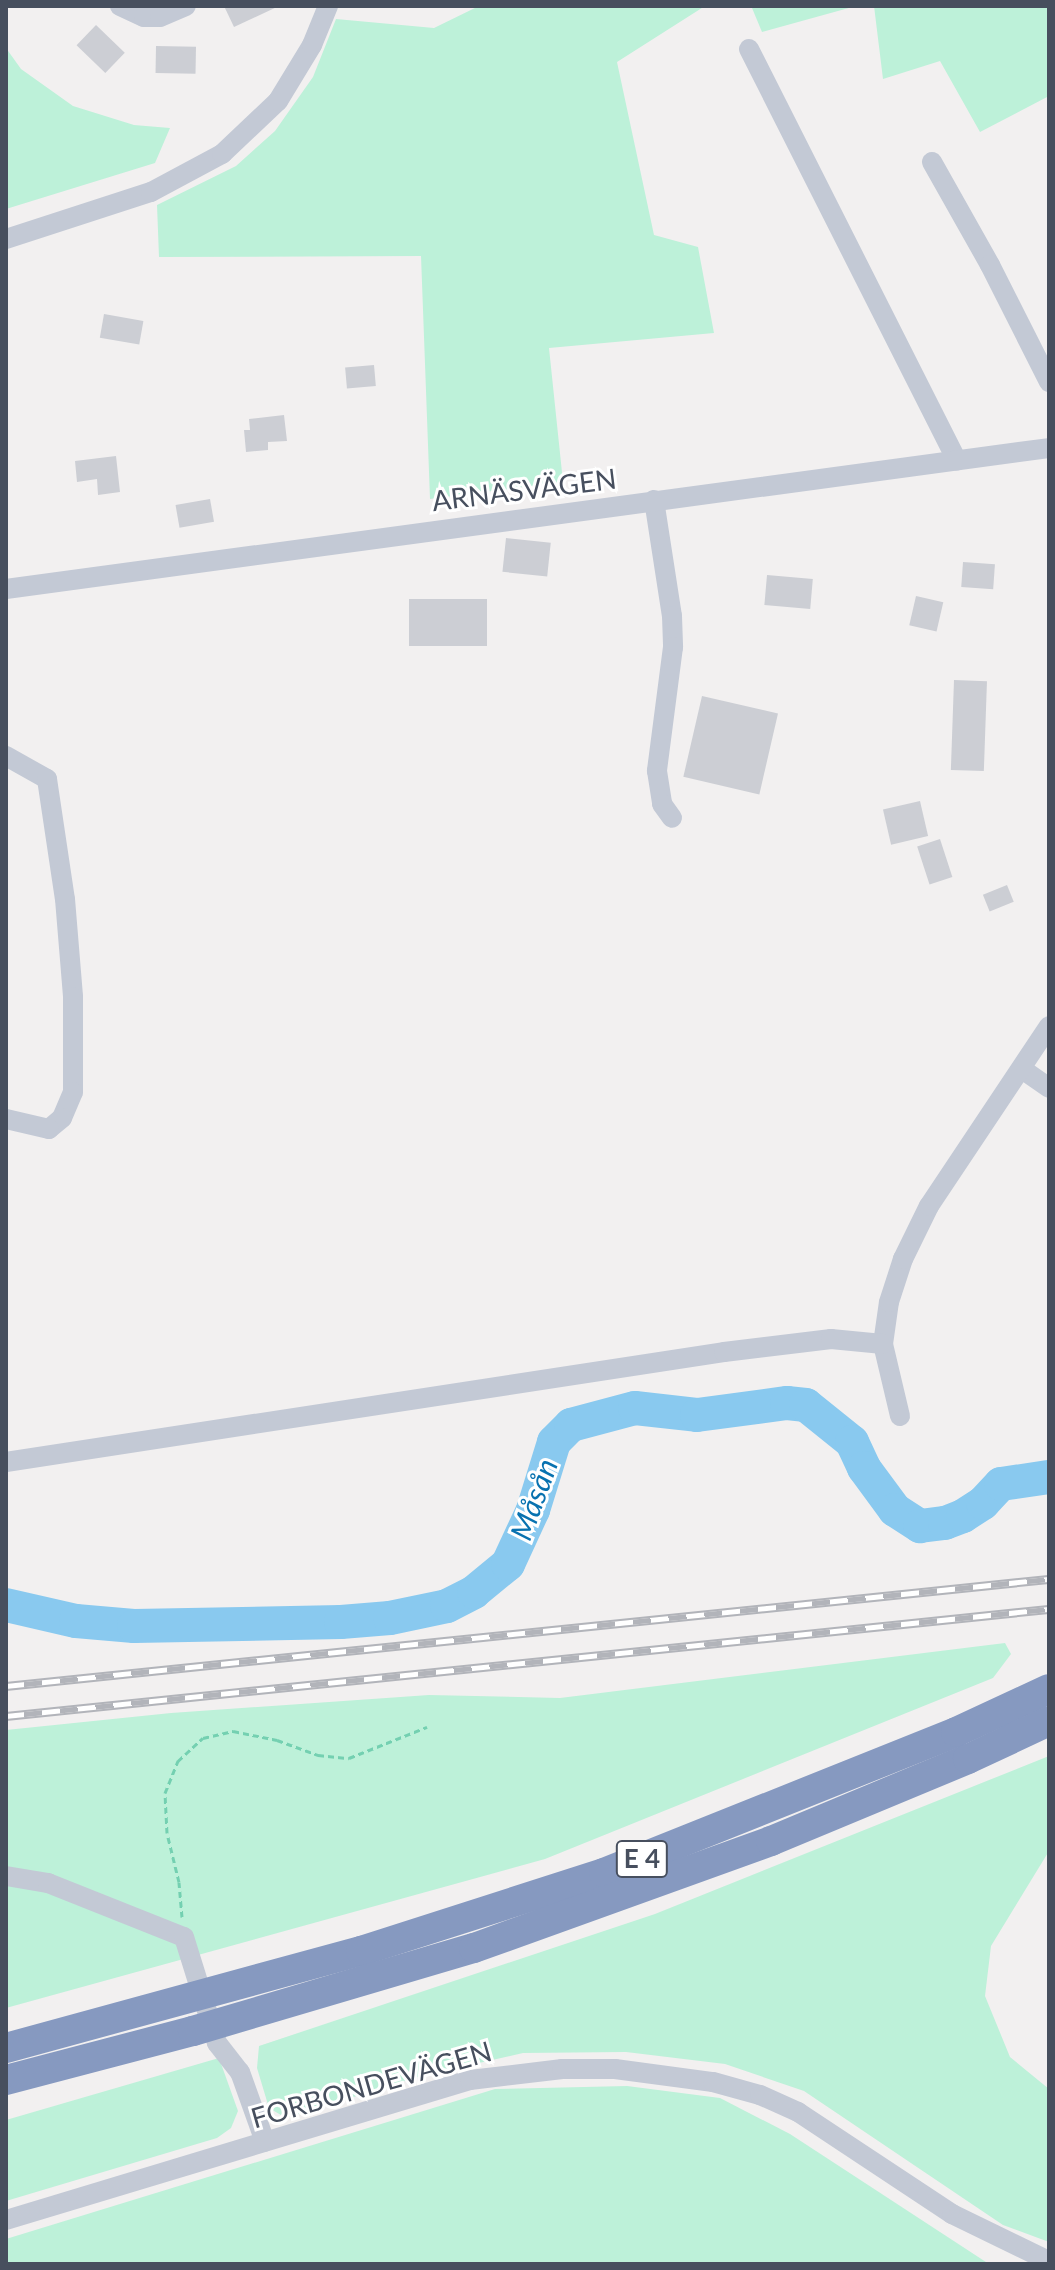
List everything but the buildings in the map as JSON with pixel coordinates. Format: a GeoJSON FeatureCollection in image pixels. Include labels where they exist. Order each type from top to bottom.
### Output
{"type":"FeatureCollection","features":[{"type":"Feature","properties":{"kind":"highway","name":"E 4"},"geometry":{"type":"LineString","coordinates":[[6,2048],[376,1947],[604,1873],[942,1738],[1049,1689]]}},
{"type":"Feature","properties":{"kind":"highway","name":"E 4"},"geometry":{"type":"LineString","coordinates":[[6,2080],[193,2031],[459,1952],[771,1841],[968,1759],[1049,1721]]}},
{"type":"Feature","properties":{"kind":"street"},"geometry":{"type":"LineString","coordinates":[[120,6],[144,17],[160,17],[186,6]]}},
{"type":"Feature","properties":{"kind":"street"},"geometry":{"type":"LineString","coordinates":[[6,239],[151,192],[222,154],[278,101],[312,45],[328,6]]}},
{"type":"Feature","properties":{"kind":"street"},"geometry":{"type":"LineString","coordinates":[[749,49],[957,460]]}},
{"type":"Feature","properties":{"kind":"street"},"geometry":{"type":"LineString","coordinates":[[932,162],[990,265],[1049,382]]}},
{"type":"Feature","properties":{"kind":"street","name":"ARNÄSVÄGEN"},"geometry":{"type":"LineString","coordinates":[[6,589],[1049,448]]}},
{"type":"Feature","properties":{"kind":"street"},"geometry":{"type":"LineString","coordinates":[[654,500],[672,616],[673,647],[657,771],[662,804],[672,818]]}},
{"type":"Feature","properties":{"kind":"street"},"geometry":{"type":"LineString","coordinates":[[6,756],[47,779],[65,899],[73,997],[73,1092],[62,1118],[49,1129],[6,1119]]}},
{"type":"Feature","properties":{"kind":"street"},"geometry":{"type":"LineString","coordinates":[[900,1416],[883,1344],[889,1302],[898,1273],[929,1206],[1049,1026]]}},
{"type":"Feature","properties":{"kind":"street"},"geometry":{"type":"LineString","coordinates":[[1022,1069],[1049,1088]]}},
{"type":"Feature","properties":{"kind":"street"},"geometry":{"type":"LineString","coordinates":[[6,1462],[724,1352],[831,1339],[883,1344]]}},
{"type":"Feature","properties":{"kind":"street"},"geometry":{"type":"LineString","coordinates":[[6,1876],[48,1883],[184,1937],[217,2043],[240,2072],[265,2142]]}},
{"type":"Feature","properties":{"kind":"street","name":"FORBONDEVÄGEN"},"geometry":{"type":"LineString","coordinates":[[6,2220],[470,2080],[562,2069],[661,2072],[725,2085],[798,2112],[952,2214],[1049,2261]]}},
{"type":"Feature","properties":{"kind":"path"},"geometry":{"type":"LineString","coordinates":[[184,1937],[179,1882],[167,1833],[165,1793],[178,1761],[203,1738],[233,1731],[277,1740],[318,1755],[349,1758],[427,1727]]}},
{"type":"Feature","properties":{"kind":"green space"},"geometry":{"type":"Polygon","coordinates":[[[479,6],[705,6],[617,62],[654,235],[698,247],[714,333],[549,348],[563,482],[430,499],[421,256],[159,257],[157,205],[236,166],[275,131],[313,77],[336,19],[434,28],[479,6]]]}},
{"type":"Feature","properties":{"kind":"green space"},"geometry":{"type":"Polygon","coordinates":[[[856,6],[762,32],[752,8],[856,6]]]}},
{"type":"Feature","properties":{"kind":"green space"},"geometry":{"type":"Polygon","coordinates":[[[874,6],[1049,6],[1049,96],[980,132],[940,61],[883,79],[874,6]]]}},
{"type":"Feature","properties":{"kind":"green space"},"geometry":{"type":"Polygon","coordinates":[[[6,48],[21,69],[73,106],[134,125],[170,128],[155,163],[6,209],[6,48]]]}},
{"type":"Feature","properties":{"kind":"green space"},"geometry":{"type":"Polygon","coordinates":[[[1005,1643],[1011,1654],[993,1678],[545,1859],[6,2008],[6,1730],[171,1713],[429,1695],[560,1698],[1005,1643]]]}},
{"type":"Feature","properties":{"kind":"green space"},"geometry":{"type":"Polygon","coordinates":[[[1049,1756],[1049,1851],[991,1946],[985,1996],[1010,2057],[1049,2089],[1049,2242],[1003,2225],[804,2091],[725,2064],[626,2052],[523,2053],[421,2076],[286,2118],[269,2108],[257,2068],[259,2046],[655,1914],[1049,1756]]]}},
{"type":"Feature","properties":{"kind":"green space"},"geometry":{"type":"Polygon","coordinates":[[[219,2058],[238,2111],[231,2128],[217,2138],[6,2201],[6,2120],[219,2058]]]}},
{"type":"Feature","properties":{"kind":"green space"},"geometry":{"type":"Polygon","coordinates":[[[627,2086],[720,2098],[790,2134],[989,2264],[6,2264],[6,2239],[495,2089],[627,2086]]]}},
{"type":"Feature","properties":{"kind":"waterway","name":"Måsån"},"geometry":{"type":"LineString","coordinates":[[6,1605],[76,1621],[134,1626],[341,1622],[390,1618],[447,1606],[474,1592],[508,1564],[533,1510],[554,1442],[571,1425],[635,1408],[697,1415],[787,1403],[806,1405],[852,1442],[864,1468],[895,1510],[920,1526],[945,1523],[963,1516],[983,1503],[1001,1484],[1049,1477]]}},
{"type":"Feature","properties":{"kind":"railway"},"geometry":{"type":"LineString","coordinates":[[6,1686],[1049,1579]]}},
{"type":"Feature","properties":{"kind":"railway"},"geometry":{"type":"LineString","coordinates":[[6,1716],[1049,1609]]}}]}
